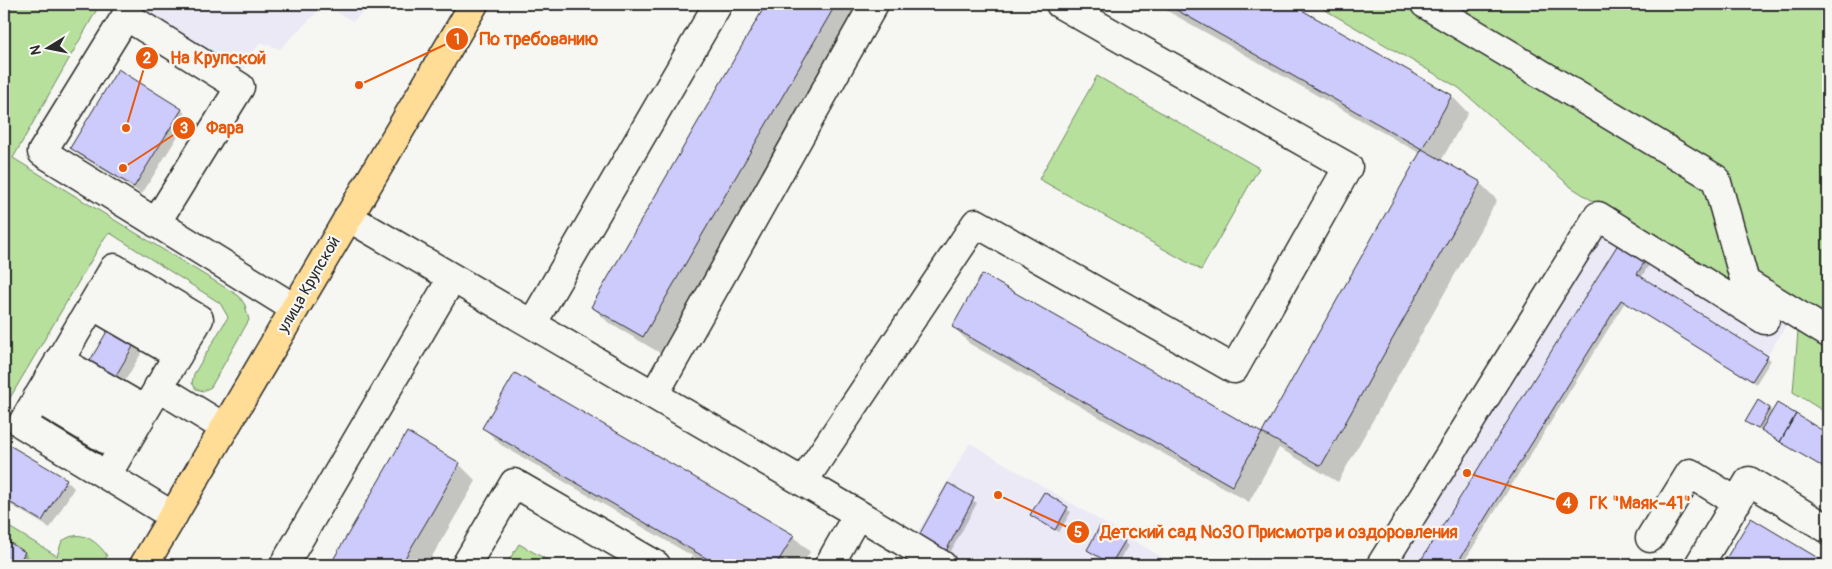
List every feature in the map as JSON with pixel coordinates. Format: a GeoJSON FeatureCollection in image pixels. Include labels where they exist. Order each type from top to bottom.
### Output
{"type":"FeatureCollection","features":[{"type":"Feature","properties":{"kind":"main road","name":"улица Крупской"},"geometry":{"type":"LineString","coordinates":[[144,565],[474,4]]}},
{"type":"Feature","properties":{"kind":"street"},"geometry":{"type":"LineString","coordinates":[[532,324],[718,4]]}},
{"type":"Feature","properties":{"kind":"street"},"geometry":{"type":"LineString","coordinates":[[654,395],[874,4]]}},
{"type":"Feature","properties":{"kind":"street"},"geometry":{"type":"LineString","coordinates":[[803,482],[976,223],[1234,370],[1348,167],[1060,4]]}},
{"type":"Feature","properties":{"kind":"street"},"geometry":{"type":"LineString","coordinates":[[1425,4],[1716,179],[1745,282],[1828,334]]}},
{"type":"Feature","properties":{"kind":"street"},"geometry":{"type":"LineString","coordinates":[[156,223],[240,87],[126,16],[42,152],[156,223],[294,308]]}},
{"type":"Feature","properties":{"kind":"street"},"geometry":{"type":"LineString","coordinates":[[1382,565],[1598,216],[1765,320]]}},
{"type":"Feature","properties":{"kind":"street"},"geometry":{"type":"LineString","coordinates":[[348,217],[858,514],[942,565]]}},
{"type":"Feature","properties":{"kind":"street"},"geometry":{"type":"LineString","coordinates":[[284,565],[452,278]]}},
{"type":"Feature","properties":{"kind":"street"},"geometry":{"type":"LineString","coordinates":[[106,475],[183,346],[98,296],[22,424],[173,516]]}},
{"type":"Feature","properties":{"kind":"street"},"geometry":{"type":"LineString","coordinates":[[48,379],[133,429]]}},
{"type":"Feature","properties":{"kind":"street"},"geometry":{"type":"LineString","coordinates":[[48,379],[133,429]]}},
{"type":"Feature","properties":{"kind":"street"},"geometry":{"type":"LineString","coordinates":[[158,388],[225,428]]}},
{"type":"Feature","properties":{"kind":"street"},"geometry":{"type":"LineString","coordinates":[[1650,538],[1690,473],[1738,502]]}},
{"type":"Feature","properties":{"kind":"street"},"geometry":{"type":"LineString","coordinates":[[1699,565],[1749,482],[1828,529]]}},
{"type":"Feature","properties":{"kind":"street"},"geometry":{"type":"LineString","coordinates":[[466,565],[514,483],[656,565]]}},
{"type":"Feature","properties":{"kind":"street"},"geometry":{"type":"LineString","coordinates":[[829,565],[858,514]]}},
{"type":"Feature","properties":{"kind":"shaded area"},"geometry":{"type":"Polygon","coordinates":[[[121,4],[372,4],[353,21],[324,5],[280,49],[260,42],[241,72],[121,4]]]}},
{"type":"Feature","properties":{"kind":"shaded area"},"geometry":{"type":"Polygon","coordinates":[[[1590,205],[1790,319],[1752,381],[1621,300],[1456,565],[1363,565],[1590,205]]]}},
{"type":"Feature","properties":{"kind":"shaded area"},"geometry":{"type":"Polygon","coordinates":[[[970,443],[1175,565],[898,565],[970,443]]]}},
{"type":"Feature","properties":{"kind":"green space"},"geometry":{"type":"Polygon","coordinates":[[[4,4],[100,4],[13,158],[239,296],[245,305],[249,320],[211,387],[203,391],[196,389],[192,383],[194,374],[228,317],[220,303],[110,233],[105,237],[4,408],[4,4]]]}},
{"type":"Feature","properties":{"kind":"green space"},"geometry":{"type":"Polygon","coordinates":[[[1315,4],[1828,4],[1828,414],[1793,392],[1798,332],[1571,187],[1459,88],[1315,4]]]}},
{"type":"Feature","properties":{"kind":"green space"},"geometry":{"type":"Polygon","coordinates":[[[1097,76],[1259,168],[1201,270],[1039,179],[1097,76]]]}},
{"type":"Feature","properties":{"kind":"green space"},"geometry":{"type":"Polygon","coordinates":[[[4,524],[57,556],[62,541],[71,536],[84,536],[93,541],[107,556],[102,564],[89,561],[86,565],[4,565],[4,524]]]}},
{"type":"Feature","properties":{"kind":"green space"},"geometry":{"type":"Polygon","coordinates":[[[519,544],[556,565],[506,565],[519,544]]]}},
{"type":"Feature","properties":{"kind":"building"},"geometry":{"type":"Polygon","coordinates":[[[766,4],[836,4],[643,337],[591,307],[766,4]]]}},
{"type":"Feature","properties":{"kind":"building"},"geometry":{"type":"Polygon","coordinates":[[[1166,4],[1291,4],[1452,95],[1422,149],[1166,4]]]}},
{"type":"Feature","properties":{"kind":"building"},"geometry":{"type":"Polygon","coordinates":[[[118,69],[182,109],[134,187],[70,148],[118,69]]]}},
{"type":"Feature","properties":{"kind":"building"},"geometry":{"type":"Polygon","coordinates":[[[1422,149],[1481,182],[1321,466],[1262,433],[1422,149]]]}},
{"type":"Feature","properties":{"kind":"building"},"geometry":{"type":"Polygon","coordinates":[[[1620,241],[1647,258],[1637,274],[1768,356],[1752,381],[1621,300],[1456,565],[1418,565],[1620,241]]]}},
{"type":"Feature","properties":{"kind":"building"},"geometry":{"type":"Polygon","coordinates":[[[982,274],[1262,433],[1232,486],[952,327],[982,274]]]}},
{"type":"Feature","properties":{"kind":"building"},"geometry":{"type":"Polygon","coordinates":[[[109,328],[135,343],[111,384],[85,369],[109,328]]]}},
{"type":"Feature","properties":{"kind":"building"},"geometry":{"type":"Polygon","coordinates":[[[515,373],[794,535],[776,565],[718,565],[482,428],[515,373]]]}},
{"type":"Feature","properties":{"kind":"building"},"geometry":{"type":"Polygon","coordinates":[[[1758,400],[1770,408],[1758,429],[1745,422],[1758,400]]]}},
{"type":"Feature","properties":{"kind":"building"},"geometry":{"type":"Polygon","coordinates":[[[1777,403],[1796,414],[1780,442],[1761,430],[1777,403]]]}},
{"type":"Feature","properties":{"kind":"building"},"geometry":{"type":"Polygon","coordinates":[[[1796,414],[1828,434],[1828,470],[1780,442],[1796,414]]]}},
{"type":"Feature","properties":{"kind":"building"},"geometry":{"type":"Polygon","coordinates":[[[407,432],[460,463],[434,509],[401,565],[330,565],[407,432]]]}},
{"type":"Feature","properties":{"kind":"building"},"geometry":{"type":"Polygon","coordinates":[[[4,442],[67,479],[42,521],[4,499],[4,442]]]}},
{"type":"Feature","properties":{"kind":"building"},"geometry":{"type":"Polygon","coordinates":[[[948,483],[974,498],[946,551],[919,535],[948,483]]]}},
{"type":"Feature","properties":{"kind":"building"},"geometry":{"type":"Polygon","coordinates":[[[1044,492],[1068,507],[1055,530],[1030,515],[1044,492]]]}},
{"type":"Feature","properties":{"kind":"building"},"geometry":{"type":"Polygon","coordinates":[[[1751,518],[1828,564],[1828,565],[1722,565],[1751,518]]]}},
{"type":"Feature","properties":{"kind":"building"},"geometry":{"type":"Polygon","coordinates":[[[1100,526],[1125,541],[1111,564],[1087,550],[1100,526]]]}},
{"type":"Feature","properties":{"kind":"building"},"geometry":{"type":"Polygon","coordinates":[[[4,539],[25,552],[18,565],[4,565],[4,539]]]}},
{"type":"Feature","properties":{"kind":"place","name":"По требованию"},"geometry":{"type":"Point","coordinates":[359,85]}},
{"type":"Feature","properties":{"kind":"place","name":"На Крупской"},"geometry":{"type":"Point","coordinates":[126,128]}},
{"type":"Feature","properties":{"kind":"place","name":"Фара"},"geometry":{"type":"Point","coordinates":[123,168]}},
{"type":"Feature","properties":{"kind":"place","name":"ГК \"Маяк-41\""},"geometry":{"type":"Point","coordinates":[1467,473]}},
{"type":"Feature","properties":{"kind":"place","name":"Детский сад №30 Присмотра и оздоровления"},"geometry":{"type":"Point","coordinates":[998,495]}}]}
